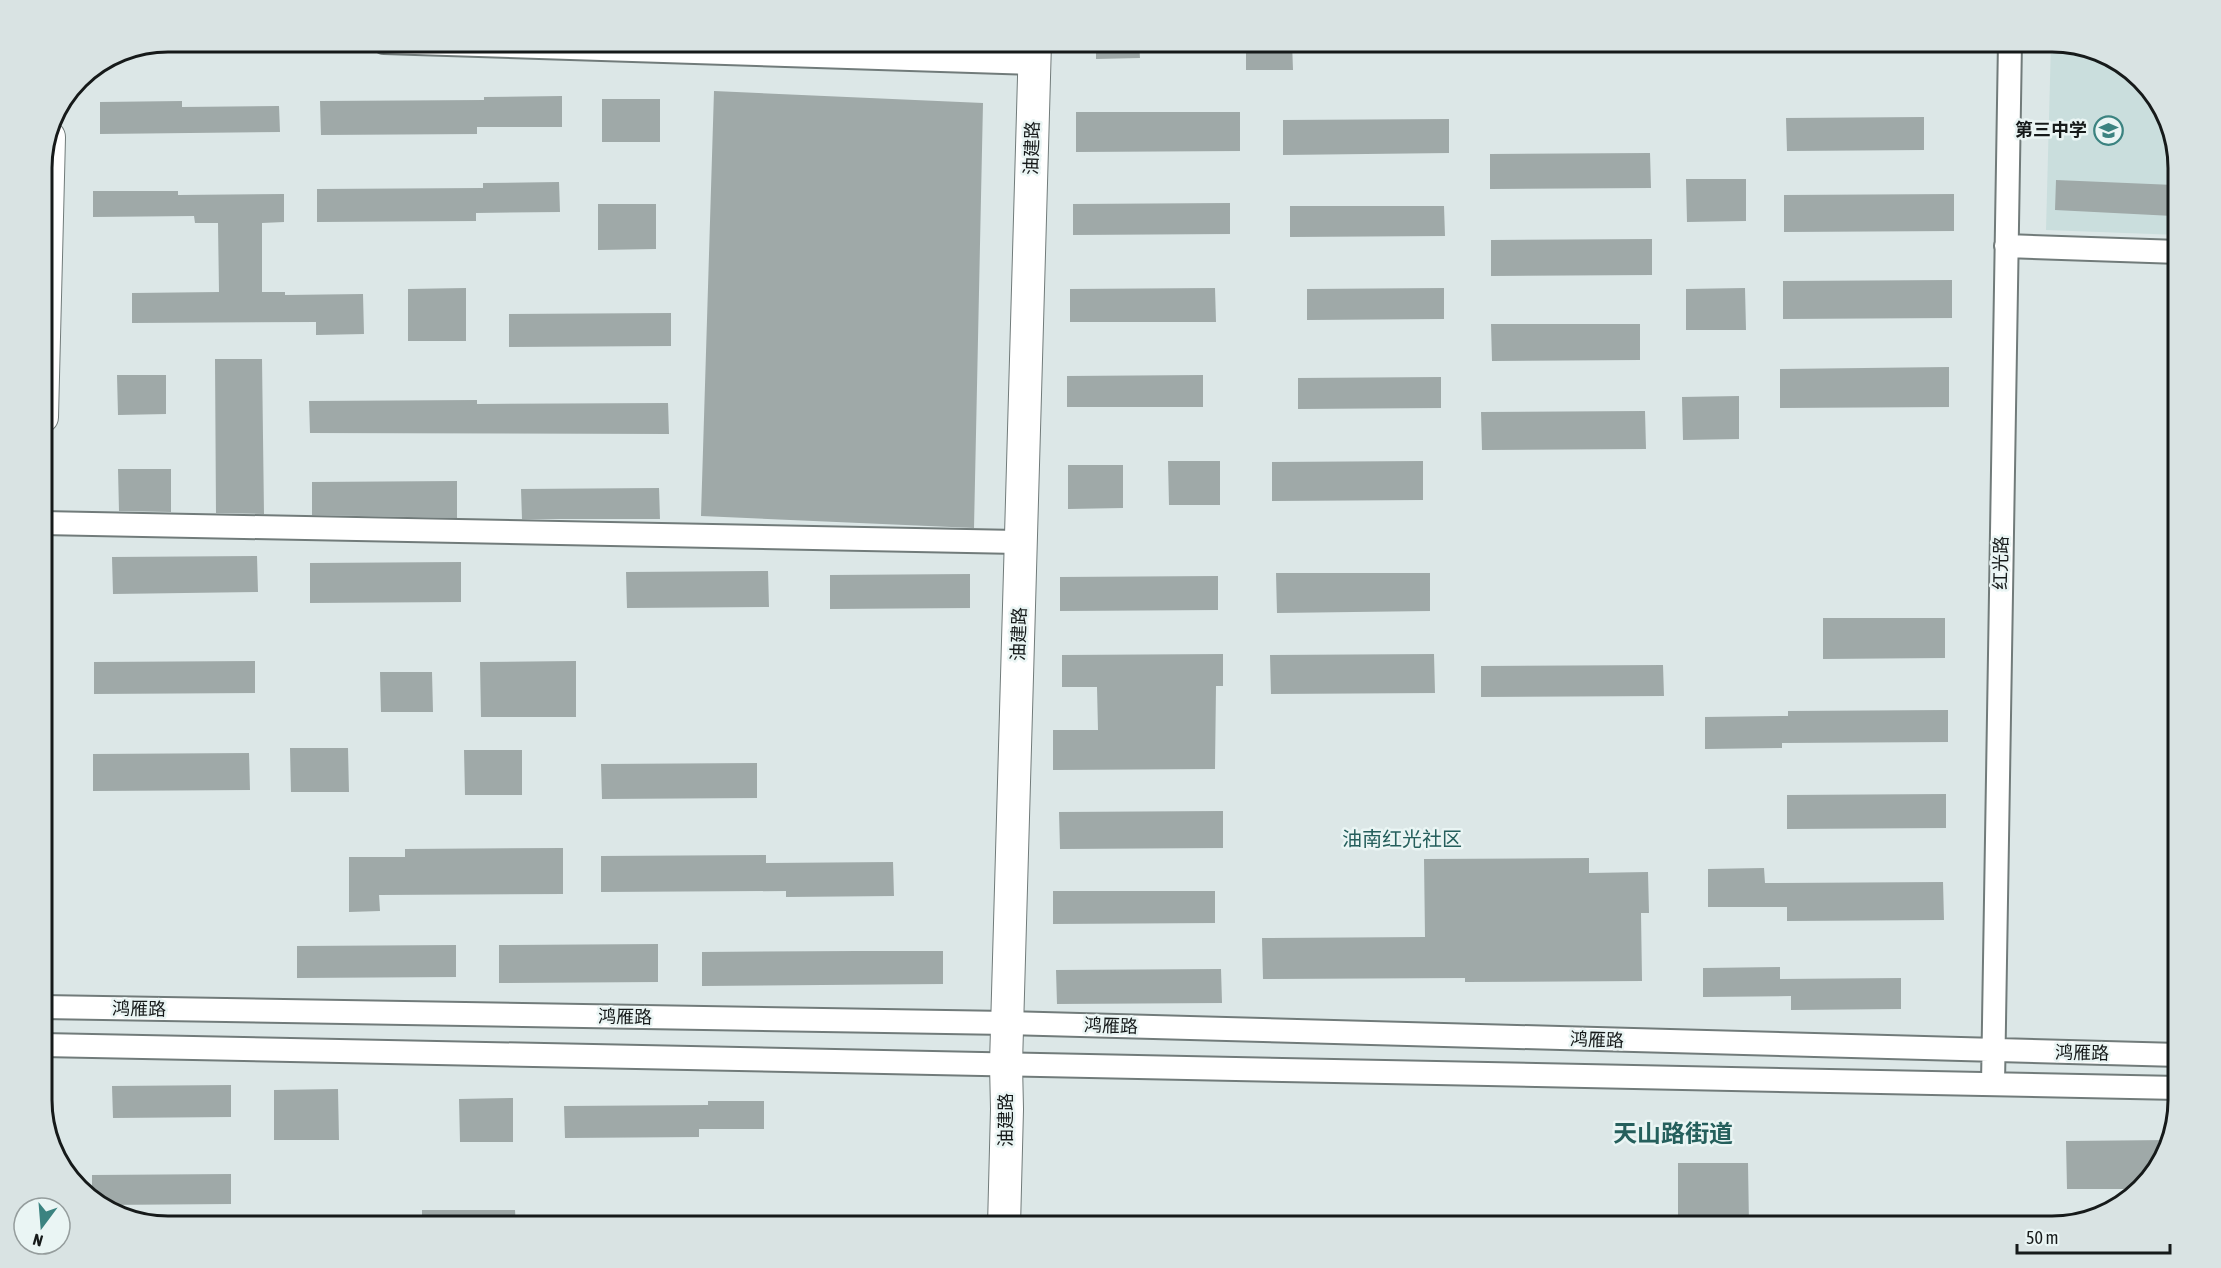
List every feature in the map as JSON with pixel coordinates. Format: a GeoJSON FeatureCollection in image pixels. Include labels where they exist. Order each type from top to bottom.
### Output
{"type":"FeatureCollection","features":[{"type":"Feature","properties":{"kind":"main road","name":"油建路"},"geometry":{"type":"LineString","coordinates":[[1004,1216],[1007,1023],[1035,52]]}},
{"type":"Feature","properties":{"kind":"street","name":"红光路"},"geometry":{"type":"LineString","coordinates":[[1993,1084],[2010,52]]}},
{"type":"Feature","properties":{"kind":"street"},"geometry":{"type":"LineString","coordinates":[[2006,246],[2168,252]]}},
{"type":"Feature","properties":{"kind":"street"},"geometry":{"type":"LineString","coordinates":[[53,523],[1021,542]]}},
{"type":"Feature","properties":{"kind":"street","name":"鸿雁路"},"geometry":{"type":"LineString","coordinates":[[53,1007],[1007,1023],[2168,1055]]}},
{"type":"Feature","properties":{"kind":"street","name":"鸿雁路"},"geometry":{"type":"LineString","coordinates":[[53,1045],[2168,1088]]}},
{"type":"Feature","properties":{"kind":"shaded area","name":"第三中学"},"geometry":{"type":"Polygon","coordinates":[[[2051,52],[2067,53],[2097,61],[2123,77],[2140,92],[2157,117],[2168,161],[2168,235],[2046,230],[2051,52]]]}},
{"type":"Feature","properties":{"kind":"building"},"geometry":{"type":"Polygon","coordinates":[[[1096,52],[1140,52],[1140,58],[1096,59],[1096,52]]]}},
{"type":"Feature","properties":{"kind":"building"},"geometry":{"type":"Polygon","coordinates":[[[1246,52],[1292,52],[1293,70],[1246,70],[1246,52]]]}},
{"type":"Feature","properties":{"kind":"building"},"geometry":{"type":"Polygon","coordinates":[[[714,91],[983,103],[974,528],[701,516],[714,91]]]}},
{"type":"Feature","properties":{"kind":"building"},"geometry":{"type":"Polygon","coordinates":[[[562,96],[562,127],[477,127],[477,134],[321,135],[320,101],[484,100],[484,97],[562,96]]]}},
{"type":"Feature","properties":{"kind":"building"},"geometry":{"type":"Polygon","coordinates":[[[602,99],[660,99],[660,142],[602,142],[602,99]]]}},
{"type":"Feature","properties":{"kind":"building"},"geometry":{"type":"Polygon","coordinates":[[[182,101],[182,107],[279,106],[280,132],[100,134],[100,102],[182,101]]]}},
{"type":"Feature","properties":{"kind":"building"},"geometry":{"type":"Polygon","coordinates":[[[1076,112],[1240,112],[1240,151],[1076,152],[1076,112]]]}},
{"type":"Feature","properties":{"kind":"building"},"geometry":{"type":"Polygon","coordinates":[[[1924,117],[1924,150],[1787,151],[1786,118],[1924,117]]]}},
{"type":"Feature","properties":{"kind":"building"},"geometry":{"type":"Polygon","coordinates":[[[1449,119],[1449,153],[1283,155],[1283,120],[1449,119]]]}},
{"type":"Feature","properties":{"kind":"building"},"geometry":{"type":"Polygon","coordinates":[[[1650,153],[1651,188],[1490,189],[1490,154],[1650,153]]]}},
{"type":"Feature","properties":{"kind":"building"},"geometry":{"type":"Polygon","coordinates":[[[1686,179],[1746,179],[1746,221],[1687,222],[1686,179]]]}},
{"type":"Feature","properties":{"kind":"building"},"geometry":{"type":"Polygon","coordinates":[[[2056,180],[2168,185],[2168,216],[2055,210],[2056,180]]]}},
{"type":"Feature","properties":{"kind":"building"},"geometry":{"type":"Polygon","coordinates":[[[559,182],[560,212],[476,213],[476,221],[317,222],[317,189],[483,188],[483,183],[559,182]]]}},
{"type":"Feature","properties":{"kind":"building"},"geometry":{"type":"Polygon","coordinates":[[[93,191],[178,191],[178,195],[284,194],[284,222],[262,223],[262,292],[285,292],[285,295],[363,294],[364,334],[316,335],[316,322],[132,323],[132,293],[219,292],[218,223],[195,223],[194,216],[93,217],[93,191]]]}},
{"type":"Feature","properties":{"kind":"building"},"geometry":{"type":"Polygon","coordinates":[[[1954,194],[1954,231],[1784,232],[1784,195],[1954,194]]]}},
{"type":"Feature","properties":{"kind":"building"},"geometry":{"type":"Polygon","coordinates":[[[1230,203],[1230,234],[1073,235],[1073,204],[1230,203]]]}},
{"type":"Feature","properties":{"kind":"building"},"geometry":{"type":"Polygon","coordinates":[[[598,204],[656,204],[656,249],[598,250],[598,204]]]}},
{"type":"Feature","properties":{"kind":"building"},"geometry":{"type":"Polygon","coordinates":[[[1290,206],[1444,206],[1445,236],[1290,237],[1290,206]]]}},
{"type":"Feature","properties":{"kind":"building"},"geometry":{"type":"Polygon","coordinates":[[[1652,239],[1652,275],[1491,276],[1491,240],[1652,239]]]}},
{"type":"Feature","properties":{"kind":"building"},"geometry":{"type":"Polygon","coordinates":[[[1952,280],[1952,318],[1783,319],[1783,281],[1952,280]]]}},
{"type":"Feature","properties":{"kind":"building"},"geometry":{"type":"Polygon","coordinates":[[[466,288],[466,341],[408,341],[408,289],[466,288]]]}},
{"type":"Feature","properties":{"kind":"building"},"geometry":{"type":"Polygon","coordinates":[[[1215,288],[1216,322],[1070,322],[1070,289],[1215,288]]]}},
{"type":"Feature","properties":{"kind":"building"},"geometry":{"type":"Polygon","coordinates":[[[1444,288],[1444,319],[1307,320],[1307,289],[1444,288]]]}},
{"type":"Feature","properties":{"kind":"building"},"geometry":{"type":"Polygon","coordinates":[[[1745,288],[1746,330],[1686,330],[1686,289],[1745,288]]]}},
{"type":"Feature","properties":{"kind":"building"},"geometry":{"type":"Polygon","coordinates":[[[671,313],[671,346],[509,347],[509,314],[671,313]]]}},
{"type":"Feature","properties":{"kind":"building"},"geometry":{"type":"Polygon","coordinates":[[[1491,324],[1640,324],[1640,360],[1492,361],[1491,324]]]}},
{"type":"Feature","properties":{"kind":"building"},"geometry":{"type":"Polygon","coordinates":[[[215,359],[262,359],[264,514],[216,513],[215,359]]]}},
{"type":"Feature","properties":{"kind":"building"},"geometry":{"type":"Polygon","coordinates":[[[1949,367],[1949,407],[1780,408],[1780,369],[1949,367]]]}},
{"type":"Feature","properties":{"kind":"building"},"geometry":{"type":"Polygon","coordinates":[[[117,375],[166,375],[166,414],[118,415],[117,375]]]}},
{"type":"Feature","properties":{"kind":"building"},"geometry":{"type":"Polygon","coordinates":[[[1203,375],[1203,407],[1067,407],[1067,376],[1203,375]]]}},
{"type":"Feature","properties":{"kind":"building"},"geometry":{"type":"Polygon","coordinates":[[[1441,377],[1441,408],[1298,409],[1298,378],[1441,377]]]}},
{"type":"Feature","properties":{"kind":"building"},"geometry":{"type":"Polygon","coordinates":[[[1739,396],[1739,439],[1683,440],[1682,397],[1739,396]]]}},
{"type":"Feature","properties":{"kind":"building"},"geometry":{"type":"Polygon","coordinates":[[[477,400],[477,404],[668,403],[669,434],[310,433],[309,401],[477,400]]]}},
{"type":"Feature","properties":{"kind":"building"},"geometry":{"type":"Polygon","coordinates":[[[1645,411],[1646,449],[1482,450],[1481,412],[1645,411]]]}},
{"type":"Feature","properties":{"kind":"building"},"geometry":{"type":"Polygon","coordinates":[[[1168,461],[1220,461],[1220,505],[1169,505],[1168,461]]]}},
{"type":"Feature","properties":{"kind":"building"},"geometry":{"type":"Polygon","coordinates":[[[1423,461],[1423,500],[1272,501],[1272,462],[1423,461]]]}},
{"type":"Feature","properties":{"kind":"building"},"geometry":{"type":"Polygon","coordinates":[[[1068,465],[1123,465],[1123,508],[1068,509],[1068,465]]]}},
{"type":"Feature","properties":{"kind":"building"},"geometry":{"type":"Polygon","coordinates":[[[118,469],[171,469],[171,512],[119,511],[118,469]]]}},
{"type":"Feature","properties":{"kind":"building"},"geometry":{"type":"Polygon","coordinates":[[[457,481],[457,518],[312,515],[312,482],[457,481]]]}},
{"type":"Feature","properties":{"kind":"building"},"geometry":{"type":"Polygon","coordinates":[[[659,488],[660,519],[522,519],[521,489],[659,488]]]}},
{"type":"Feature","properties":{"kind":"building"},"geometry":{"type":"Polygon","coordinates":[[[257,556],[258,592],[113,594],[112,557],[257,556]]]}},
{"type":"Feature","properties":{"kind":"building"},"geometry":{"type":"Polygon","coordinates":[[[461,562],[461,602],[310,603],[310,563],[461,562]]]}},
{"type":"Feature","properties":{"kind":"building"},"geometry":{"type":"Polygon","coordinates":[[[768,571],[769,607],[627,608],[626,572],[768,571]]]}},
{"type":"Feature","properties":{"kind":"building"},"geometry":{"type":"Polygon","coordinates":[[[1276,573],[1430,573],[1430,611],[1277,613],[1276,573]]]}},
{"type":"Feature","properties":{"kind":"building"},"geometry":{"type":"Polygon","coordinates":[[[970,574],[970,608],[830,609],[830,575],[970,574]]]}},
{"type":"Feature","properties":{"kind":"building"},"geometry":{"type":"Polygon","coordinates":[[[1218,576],[1218,610],[1060,611],[1060,577],[1218,576]]]}},
{"type":"Feature","properties":{"kind":"building"},"geometry":{"type":"Polygon","coordinates":[[[1823,618],[1945,618],[1945,658],[1823,659],[1823,618]]]}},
{"type":"Feature","properties":{"kind":"building"},"geometry":{"type":"Polygon","coordinates":[[[1223,654],[1223,686],[1216,686],[1215,769],[1053,770],[1053,730],[1098,730],[1097,687],[1062,687],[1062,655],[1223,654]]]}},
{"type":"Feature","properties":{"kind":"building"},"geometry":{"type":"Polygon","coordinates":[[[1434,654],[1435,693],[1271,694],[1270,655],[1434,654]]]}},
{"type":"Feature","properties":{"kind":"building"},"geometry":{"type":"Polygon","coordinates":[[[255,661],[255,693],[94,694],[94,662],[255,661]]]}},
{"type":"Feature","properties":{"kind":"building"},"geometry":{"type":"Polygon","coordinates":[[[576,661],[576,717],[481,717],[480,662],[576,661]]]}},
{"type":"Feature","properties":{"kind":"building"},"geometry":{"type":"Polygon","coordinates":[[[1663,665],[1664,696],[1481,697],[1481,666],[1663,665]]]}},
{"type":"Feature","properties":{"kind":"building"},"geometry":{"type":"Polygon","coordinates":[[[380,672],[432,672],[433,712],[381,712],[380,672]]]}},
{"type":"Feature","properties":{"kind":"building"},"geometry":{"type":"Polygon","coordinates":[[[1948,710],[1948,742],[1782,743],[1782,748],[1705,749],[1705,717],[1788,716],[1788,711],[1948,710]]]}},
{"type":"Feature","properties":{"kind":"building"},"geometry":{"type":"Polygon","coordinates":[[[290,748],[348,748],[349,792],[291,792],[290,748]]]}},
{"type":"Feature","properties":{"kind":"building"},"geometry":{"type":"Polygon","coordinates":[[[464,750],[522,750],[522,795],[465,795],[464,750]]]}},
{"type":"Feature","properties":{"kind":"building"},"geometry":{"type":"Polygon","coordinates":[[[249,753],[250,790],[93,791],[93,754],[249,753]]]}},
{"type":"Feature","properties":{"kind":"building"},"geometry":{"type":"Polygon","coordinates":[[[757,763],[757,798],[602,799],[601,764],[757,763]]]}},
{"type":"Feature","properties":{"kind":"building"},"geometry":{"type":"Polygon","coordinates":[[[1946,794],[1946,828],[1787,829],[1787,795],[1946,794]]]}},
{"type":"Feature","properties":{"kind":"building"},"geometry":{"type":"Polygon","coordinates":[[[1223,811],[1223,848],[1060,849],[1059,812],[1223,811]]]}},
{"type":"Feature","properties":{"kind":"building"},"geometry":{"type":"Polygon","coordinates":[[[563,848],[563,894],[379,895],[380,911],[349,912],[349,857],[405,857],[405,849],[563,848]]]}},
{"type":"Feature","properties":{"kind":"building"},"geometry":{"type":"Polygon","coordinates":[[[766,855],[766,863],[893,862],[894,896],[786,897],[786,891],[601,892],[601,856],[766,855]]]}},
{"type":"Feature","properties":{"kind":"building"},"geometry":{"type":"Polygon","coordinates":[[[1589,858],[1589,873],[1648,872],[1649,913],[1641,913],[1642,981],[1465,982],[1465,978],[1263,979],[1262,938],[1425,937],[1424,859],[1589,858]]]}},
{"type":"Feature","properties":{"kind":"building"},"geometry":{"type":"Polygon","coordinates":[[[1764,868],[1765,883],[1943,882],[1944,920],[1787,921],[1787,907],[1708,907],[1708,869],[1764,868]]]}},
{"type":"Feature","properties":{"kind":"building"},"geometry":{"type":"Polygon","coordinates":[[[1053,891],[1215,891],[1215,923],[1053,924],[1053,891]]]}},
{"type":"Feature","properties":{"kind":"building"},"geometry":{"type":"Polygon","coordinates":[[[658,944],[658,982],[499,983],[499,945],[658,944]]]}},
{"type":"Feature","properties":{"kind":"building"},"geometry":{"type":"Polygon","coordinates":[[[456,945],[456,977],[297,978],[297,946],[456,945]]]}},
{"type":"Feature","properties":{"kind":"building"},"geometry":{"type":"Polygon","coordinates":[[[943,951],[943,984],[702,986],[702,952],[943,951]]]}},
{"type":"Feature","properties":{"kind":"building"},"geometry":{"type":"Polygon","coordinates":[[[1780,967],[1780,979],[1901,978],[1901,1009],[1791,1010],[1791,996],[1703,997],[1703,968],[1780,967]]]}},
{"type":"Feature","properties":{"kind":"building"},"geometry":{"type":"Polygon","coordinates":[[[1221,969],[1222,1003],[1057,1004],[1056,970],[1221,969]]]}},
{"type":"Feature","properties":{"kind":"building"},"geometry":{"type":"Polygon","coordinates":[[[231,1085],[231,1117],[113,1118],[112,1086],[231,1085]]]}},
{"type":"Feature","properties":{"kind":"building"},"geometry":{"type":"Polygon","coordinates":[[[338,1089],[339,1140],[274,1140],[274,1090],[338,1089]]]}},
{"type":"Feature","properties":{"kind":"building"},"geometry":{"type":"Polygon","coordinates":[[[513,1098],[513,1142],[460,1142],[459,1099],[513,1098]]]}},
{"type":"Feature","properties":{"kind":"building"},"geometry":{"type":"Polygon","coordinates":[[[708,1101],[764,1101],[764,1129],[699,1129],[699,1137],[565,1138],[564,1106],[708,1105],[708,1101]]]}},
{"type":"Feature","properties":{"kind":"building"},"geometry":{"type":"Polygon","coordinates":[[[2161,1140],[2144,1170],[2125,1189],[2067,1189],[2066,1141],[2161,1140]]]}},
{"type":"Feature","properties":{"kind":"building"},"geometry":{"type":"Polygon","coordinates":[[[1678,1163],[1748,1163],[1749,1216],[1678,1216],[1678,1163]]]}},
{"type":"Feature","properties":{"kind":"building"},"geometry":{"type":"Polygon","coordinates":[[[231,1174],[231,1204],[120,1205],[92,1187],[92,1175],[231,1174]]]}},
{"type":"Feature","properties":{"kind":"building"},"geometry":{"type":"Polygon","coordinates":[[[422,1210],[515,1210],[515,1216],[422,1216],[422,1210]]]}},
{"type":"Feature","properties":{"kind":"place","name":"第三中学"},"geometry":{"type":"Point","coordinates":[2108,130]}},
{"type":"Feature","properties":{"kind":"district","name":"油南红光社区"},"geometry":{"type":"Point","coordinates":[1402,839]}},
{"type":"Feature","properties":{"kind":"district","name":"天山路街道"},"geometry":{"type":"Point","coordinates":[1673,1134]}}]}
